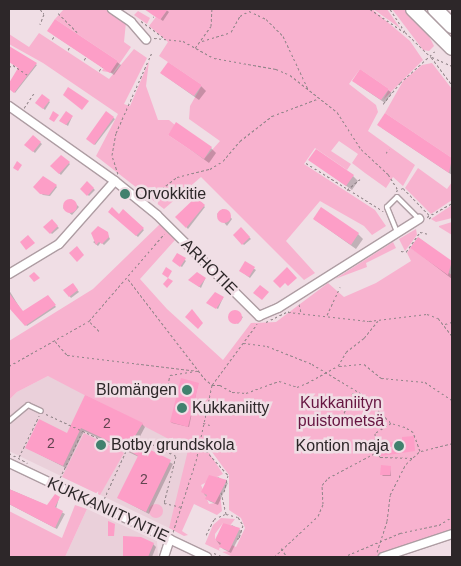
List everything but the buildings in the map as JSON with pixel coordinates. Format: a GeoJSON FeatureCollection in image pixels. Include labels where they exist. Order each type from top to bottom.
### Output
{"type":"FeatureCollection","features":[{"type":"Feature","properties":{"kind":"highway"},"geometry":{"type":"LineString","coordinates":[[413,9],[452,48]]}},
{"type":"Feature","properties":{"kind":"highway"},"geometry":{"type":"LineString","coordinates":[[435,9],[452,26]]}},
{"type":"Feature","properties":{"kind":"street"},"geometry":{"type":"LineString","coordinates":[[112,9],[132,22],[146,39]]}},
{"type":"Feature","properties":{"kind":"street","name":"ARHOTIE"},"geometry":{"type":"LineString","coordinates":[[9,106],[116,178],[254,312],[266,315],[419,219]]}},
{"type":"Feature","properties":{"kind":"street"},"geometry":{"type":"LineString","coordinates":[[9,274],[59,244],[116,178]]}},
{"type":"Feature","properties":{"kind":"street","name":"KUKKANIITYNTIE"},"geometry":{"type":"LineString","coordinates":[[9,463],[172,536],[207,557]]}},
{"type":"Feature","properties":{"kind":"street"},"geometry":{"type":"LineString","coordinates":[[383,557],[452,534]]}},
{"type":"Feature","properties":{"kind":"street"},"geometry":{"type":"LineString","coordinates":[[164,557],[172,536]]}},
{"type":"Feature","properties":{"kind":"lane"},"geometry":{"type":"LineString","coordinates":[[397,233],[386,213],[388,205],[395,196],[419,219]]}},
{"type":"Feature","properties":{"kind":"lane"},"geometry":{"type":"LineString","coordinates":[[9,421],[28,405],[41,411]]}},
{"type":"Feature","properties":{"kind":"path"},"geometry":{"type":"LineString","coordinates":[[40,9],[44,14],[40,24]]}},
{"type":"Feature","properties":{"kind":"path"},"geometry":{"type":"LineString","coordinates":[[195,49],[211,26],[212,9]]}},
{"type":"Feature","properties":{"kind":"path"},"geometry":{"type":"LineString","coordinates":[[370,9],[404,32],[431,57],[452,85]]}},
{"type":"Feature","properties":{"kind":"path"},"geometry":{"type":"LineString","coordinates":[[390,9],[404,32]]}},
{"type":"Feature","properties":{"kind":"path"},"geometry":{"type":"LineString","coordinates":[[202,41],[231,32],[240,16],[249,12],[258,15],[283,36],[308,90]]}},
{"type":"Feature","properties":{"kind":"path"},"geometry":{"type":"LineString","coordinates":[[58,13],[78,32]]}},
{"type":"Feature","properties":{"kind":"path"},"geometry":{"type":"LineString","coordinates":[[140,20],[165,38]]}},
{"type":"Feature","properties":{"kind":"path"},"geometry":{"type":"LineString","coordinates":[[52,39],[55,36]]}},
{"type":"Feature","properties":{"kind":"path"},"geometry":{"type":"LineString","coordinates":[[146,39],[165,38],[183,41],[219,60],[276,69],[290,75],[317,99],[337,112],[361,149],[388,174],[398,190]]}},
{"type":"Feature","properties":{"kind":"path"},"geometry":{"type":"LineString","coordinates":[[68,50],[70,46]]}},
{"type":"Feature","properties":{"kind":"path"},"geometry":{"type":"LineString","coordinates":[[383,104],[400,83],[431,57],[435,51]]}},
{"type":"Feature","properties":{"kind":"path"},"geometry":{"type":"LineString","coordinates":[[116,178],[118,167],[112,155],[116,133],[152,52]]}},
{"type":"Feature","properties":{"kind":"path"},"geometry":{"type":"LineString","coordinates":[[431,57],[452,66]]}},
{"type":"Feature","properties":{"kind":"path"},"geometry":{"type":"LineString","coordinates":[[9,66],[28,75]]}},
{"type":"Feature","properties":{"kind":"path"},"geometry":{"type":"LineString","coordinates":[[99,71],[102,67]]}},
{"type":"Feature","properties":{"kind":"path"},"geometry":{"type":"LineString","coordinates":[[23,108],[34,93]]}},
{"type":"Feature","properties":{"kind":"path"},"geometry":{"type":"LineString","coordinates":[[145,205],[154,194],[177,177],[210,169],[223,161],[240,141],[272,116],[317,99]]}},
{"type":"Feature","properties":{"kind":"path"},"geometry":{"type":"LineString","coordinates":[[386,153],[389,149]]}},
{"type":"Feature","properties":{"kind":"path"},"geometry":{"type":"LineString","coordinates":[[306,163],[386,213]]}},
{"type":"Feature","properties":{"kind":"path"},"geometry":{"type":"LineString","coordinates":[[347,190],[360,179]]}},
{"type":"Feature","properties":{"kind":"path"},"geometry":{"type":"LineString","coordinates":[[395,196],[398,190],[403,188],[431,217]]}},
{"type":"Feature","properties":{"kind":"path"},"geometry":{"type":"LineString","coordinates":[[395,196],[398,190]]}},
{"type":"Feature","properties":{"kind":"path"},"geometry":{"type":"LineString","coordinates":[[419,219],[431,217],[452,203]]}},
{"type":"Feature","properties":{"kind":"path"},"geometry":{"type":"LineString","coordinates":[[385,205],[386,213]]}},
{"type":"Feature","properties":{"kind":"path"},"geometry":{"type":"LineString","coordinates":[[9,366],[89,321],[128,279],[167,231]]}},
{"type":"Feature","properties":{"kind":"path"},"geometry":{"type":"LineString","coordinates":[[401,251],[406,252],[420,232],[429,234]]}},
{"type":"Feature","properties":{"kind":"path"},"geometry":{"type":"LineString","coordinates":[[128,279],[212,385],[246,393],[279,381],[297,386],[338,366],[364,364],[382,378],[425,382],[452,400]]}},
{"type":"Feature","properties":{"kind":"path"},"geometry":{"type":"LineString","coordinates":[[327,316],[340,287]]}},
{"type":"Feature","properties":{"kind":"path"},"geometry":{"type":"LineString","coordinates":[[299,301],[301,314]]}},
{"type":"Feature","properties":{"kind":"path"},"geometry":{"type":"LineString","coordinates":[[278,308],[301,314],[378,321],[427,314],[444,324],[452,336]]}},
{"type":"Feature","properties":{"kind":"path"},"geometry":{"type":"LineString","coordinates":[[89,321],[99,331]]}},
{"type":"Feature","properties":{"kind":"path"},"geometry":{"type":"LineString","coordinates":[[338,366],[346,352],[364,338],[378,321]]}},
{"type":"Feature","properties":{"kind":"path"},"geometry":{"type":"LineString","coordinates":[[172,536],[182,507],[199,442],[204,411],[212,385],[258,322]]}},
{"type":"Feature","properties":{"kind":"path"},"geometry":{"type":"LineString","coordinates":[[444,324],[452,322]]}},
{"type":"Feature","properties":{"kind":"path"},"geometry":{"type":"LineString","coordinates":[[55,340],[67,354],[199,371]]}},
{"type":"Feature","properties":{"kind":"path"},"geometry":{"type":"LineString","coordinates":[[242,342],[267,346],[296,356],[355,390],[391,423],[413,432],[420,445],[420,451]]}},
{"type":"Feature","properties":{"kind":"path"},"geometry":{"type":"LineString","coordinates":[[151,392],[166,395],[170,375],[199,371]]}},
{"type":"Feature","properties":{"kind":"path"},"geometry":{"type":"LineString","coordinates":[[344,412],[355,390]]}},
{"type":"Feature","properties":{"kind":"path"},"geometry":{"type":"LineString","coordinates":[[18,458],[41,411],[126,451],[104,499]]}},
{"type":"Feature","properties":{"kind":"path"},"geometry":{"type":"LineString","coordinates":[[204,411],[211,412]]}},
{"type":"Feature","properties":{"kind":"path"},"geometry":{"type":"LineString","coordinates":[[202,423],[210,425]]}},
{"type":"Feature","properties":{"kind":"path"},"geometry":{"type":"LineString","coordinates":[[391,423],[375,433],[376,452],[380,457],[412,458]]}},
{"type":"Feature","properties":{"kind":"path"},"geometry":{"type":"LineString","coordinates":[[60,478],[83,431]]}},
{"type":"Feature","properties":{"kind":"path"},"geometry":{"type":"LineString","coordinates":[[138,437],[176,456],[164,503],[182,507]]}},
{"type":"Feature","properties":{"kind":"path"},"geometry":{"type":"LineString","coordinates":[[199,442],[212,454],[228,476],[224,493],[226,514]]}},
{"type":"Feature","properties":{"kind":"path"},"geometry":{"type":"LineString","coordinates":[[374,557],[382,540],[390,495],[412,458],[420,451],[452,444]]}},
{"type":"Feature","properties":{"kind":"path"},"geometry":{"type":"LineString","coordinates":[[414,446],[420,445]]}},
{"type":"Feature","properties":{"kind":"path"},"geometry":{"type":"LineString","coordinates":[[274,557],[281,548],[318,516],[323,504],[322,484],[328,478],[376,452]]}},
{"type":"Feature","properties":{"kind":"path"},"geometry":{"type":"LineString","coordinates":[[206,535],[214,519],[226,514],[238,517],[243,525],[239,538],[234,540]]}},
{"type":"Feature","properties":{"kind":"path"},"geometry":{"type":"LineString","coordinates":[[343,557],[382,540],[439,525],[452,517]]}},
{"type":"Feature","properties":{"kind":"path"},"geometry":{"type":"LineString","coordinates":[[281,548],[287,557]]}},
{"type":"Feature","properties":{"kind":"shaded area","name":"Botby grundskola"},"geometry":{"type":"Polygon","coordinates":[[[48,376],[137,396],[195,440],[169,528],[9,451],[9,400],[17,392],[48,376]]]}},
{"type":"Feature","properties":{"kind":"shaded area"},"geometry":{"type":"Polygon","coordinates":[[[87,509],[157,541],[158,557],[65,557],[87,509]]]}},
{"type":"Feature","properties":{"kind":"green space"},"geometry":{"type":"Polygon","coordinates":[[[64,9],[107,9],[126,22],[124,42],[131,47],[113,73],[102,71],[104,68],[110,72],[118,61],[55,19],[64,9]]]}},
{"type":"Feature","properties":{"kind":"green space"},"geometry":{"type":"Polygon","coordinates":[[[168,9],[372,9],[410,41],[423,60],[383,100],[389,89],[360,69],[349,84],[376,105],[378,112],[368,131],[415,165],[403,186],[393,177],[386,188],[352,163],[358,154],[339,141],[331,151],[351,164],[347,170],[315,148],[304,164],[375,210],[386,226],[372,235],[364,226],[320,201],[286,241],[315,273],[304,280],[201,177],[164,209],[96,156],[118,114],[43,63],[9,44],[9,34],[29,47],[39,33],[109,79],[134,49],[147,58],[124,104],[130,106],[149,61],[146,86],[158,120],[169,120],[175,125],[168,135],[204,159],[220,141],[189,119],[190,106],[202,85],[159,56],[168,42],[149,26],[156,17],[160,20],[168,9]]]}},
{"type":"Feature","properties":{"kind":"green space"},"geometry":{"type":"Polygon","coordinates":[[[373,9],[387,9],[400,28],[373,9]]]}},
{"type":"Feature","properties":{"kind":"green space"},"geometry":{"type":"Polygon","coordinates":[[[392,9],[404,9],[428,34],[434,46],[429,51],[423,50],[392,9]]]}},
{"type":"Feature","properties":{"kind":"green space"},"geometry":{"type":"Polygon","coordinates":[[[138,11],[150,18],[147,24],[134,15],[138,11]]]}},
{"type":"Feature","properties":{"kind":"green space"},"geometry":{"type":"Polygon","coordinates":[[[432,63],[452,89],[452,158],[385,113],[403,81],[422,65],[432,63]]]}},
{"type":"Feature","properties":{"kind":"green space"},"geometry":{"type":"Polygon","coordinates":[[[418,168],[447,189],[452,182],[452,200],[431,214],[405,188],[418,168]]]}},
{"type":"Feature","properties":{"kind":"green space"},"geometry":{"type":"Polygon","coordinates":[[[452,205],[452,218],[436,222],[431,219],[452,205]]]}},
{"type":"Feature","properties":{"kind":"green space"},"geometry":{"type":"Polygon","coordinates":[[[452,222],[452,235],[439,227],[439,226],[452,222]]]}},
{"type":"Feature","properties":{"kind":"green space","name":"Kukkaniityn puistometsä"},"geometry":{"type":"Polygon","coordinates":[[[160,224],[175,240],[140,279],[167,309],[223,360],[251,323],[276,322],[328,283],[344,297],[376,283],[411,261],[407,253],[410,248],[452,275],[452,530],[374,557],[233,557],[222,552],[229,551],[232,545],[236,547],[245,528],[241,518],[229,510],[229,475],[209,448],[208,451],[223,474],[201,485],[209,504],[215,503],[220,494],[222,511],[217,515],[194,504],[182,531],[188,535],[184,536],[169,528],[191,438],[184,447],[48,376],[17,392],[9,400],[9,341],[93,289],[160,224]]]}},
{"type":"Feature","properties":{"kind":"green space"},"geometry":{"type":"Polygon","coordinates":[[[416,229],[417,235],[405,251],[399,239],[416,229]]]}},
{"type":"Feature","properties":{"kind":"green space"},"geometry":{"type":"Polygon","coordinates":[[[393,242],[396,248],[366,263],[367,267],[335,279],[393,242]]]}},
{"type":"Feature","properties":{"kind":"green space"},"geometry":{"type":"Polygon","coordinates":[[[84,433],[124,453],[100,495],[62,477],[84,433]]]}},
{"type":"Feature","properties":{"kind":"green space"},"geometry":{"type":"Polygon","coordinates":[[[156,504],[161,506],[163,511],[161,516],[156,518],[151,516],[149,511],[151,506],[156,504]]]}},
{"type":"Feature","properties":{"kind":"green space"},"geometry":{"type":"Polygon","coordinates":[[[75,505],[87,509],[65,557],[9,557],[9,511],[62,538],[75,505]]]}},
{"type":"Feature","properties":{"kind":"green space"},"geometry":{"type":"Polygon","coordinates":[[[221,518],[235,519],[229,527],[223,523],[215,534],[215,540],[221,543],[219,550],[221,552],[205,544],[213,525],[221,518]]]}},
{"type":"Feature","properties":{"kind":"place","name":"Orvokkitie"},"geometry":{"type":"Point","coordinates":[125,194]}},
{"type":"Feature","properties":{"kind":"place","name":"Blomängen"},"geometry":{"type":"Point","coordinates":[187,390]}},
{"type":"Feature","properties":{"kind":"place","name":"Kukkaniitty"},"geometry":{"type":"Point","coordinates":[182,408]}},
{"type":"Feature","properties":{"kind":"place","name":"Botby grundskola"},"geometry":{"type":"Point","coordinates":[101,445]}},
{"type":"Feature","properties":{"kind":"place","name":"Kontion maja"},"geometry":{"type":"Point","coordinates":[399,446]}}]}
